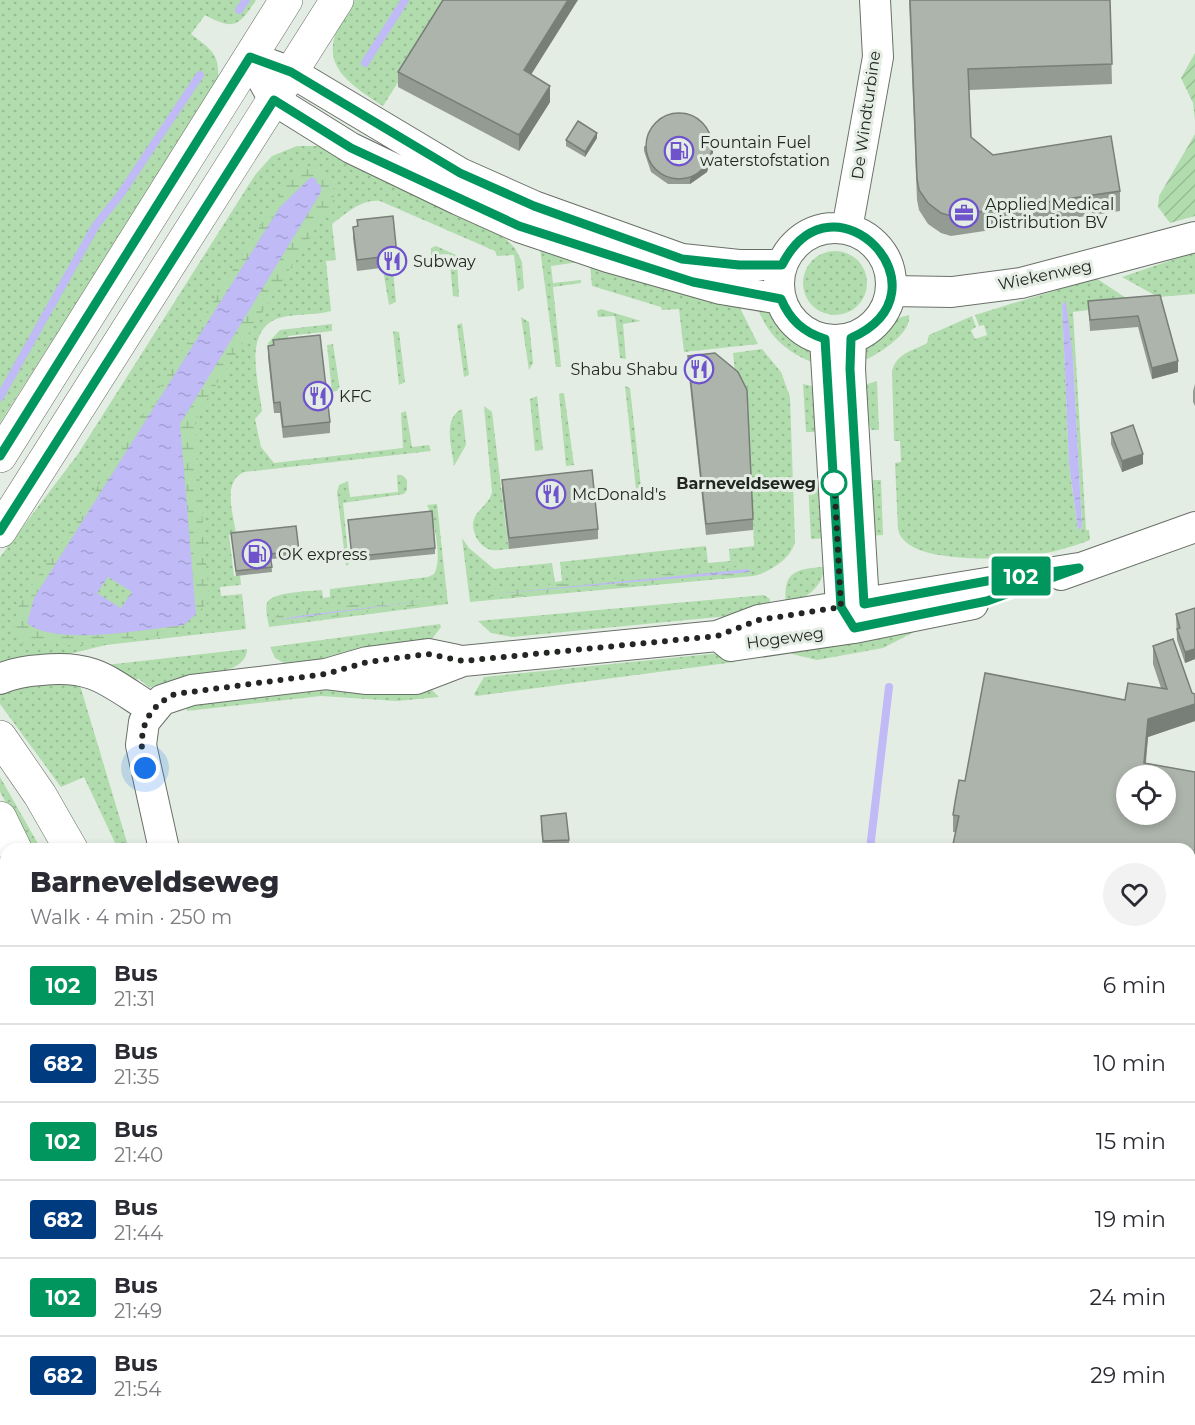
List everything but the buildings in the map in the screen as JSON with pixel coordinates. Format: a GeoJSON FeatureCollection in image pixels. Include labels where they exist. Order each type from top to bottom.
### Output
{"type":"FeatureCollection","features":[{"type":"Feature","properties":{"kind":"main road"},"geometry":{"type":"LineString","coordinates":[[0,456],[286,0]]}},
{"type":"Feature","properties":{"kind":"main road"},"geometry":{"type":"LineString","coordinates":[[0,531],[337,0]]}},
{"type":"Feature","properties":{"kind":"main road"},"geometry":{"type":"LineString","coordinates":[[0,737],[40,795],[68,843]]}},
{"type":"Feature","properties":{"kind":"main road"},"geometry":{"type":"LineString","coordinates":[[0,818],[12,843]]}},
{"type":"Feature","properties":{"kind":"street","name":"De Windturbine"},"geometry":{"type":"LineString","coordinates":[[846,229],[878,57],[875,0]]}},
{"type":"Feature","properties":{"kind":"street"},"geometry":{"type":"LineString","coordinates":[[250,57],[291,72],[460,173],[534,206],[682,259],[739,265],[782,265]]}},
{"type":"Feature","properties":{"kind":"street"},"geometry":{"type":"LineString","coordinates":[[250,57],[274,100],[351,148],[519,226],[693,282],[781,299]]}},
{"type":"Feature","properties":{"kind":"street"},"geometry":{"type":"LineString","coordinates":[[846,229],[876,244],[888,266],[891,291],[882,315],[874,325],[838,338],[802,329],[793,321],[781,299],[779,282],[782,265],[792,248],[807,235],[820,230],[846,229]]}},
{"type":"Feature","properties":{"kind":"street","name":"Wiekenweg"},"geometry":{"type":"LineString","coordinates":[[891,291],[952,292],[1021,283],[1195,237]]}},
{"type":"Feature","properties":{"kind":"street","name":"Hogeweg"},"geometry":{"type":"LineString","coordinates":[[838,338],[853,613]]}},
{"type":"Feature","properties":{"kind":"street","name":"Hogeweg"},"geometry":{"type":"LineString","coordinates":[[152,709],[162,700],[192,690],[326,674],[367,662],[428,654],[463,661],[717,636],[759,620],[987,601],[1195,527]]}},
{"type":"Feature","properties":{"kind":"street"},"geometry":{"type":"LineString","coordinates":[[0,679],[22,672],[63,667],[81,668],[107,680],[152,709],[144,722],[141,745],[163,843]]}},
{"type":"Feature","properties":{"kind":"green space"},"geometry":{"type":"Polygon","coordinates":[[[0,0],[256,0],[245,16],[235,23],[223,23],[205,15],[191,34],[216,58],[218,80],[0,423],[0,0]]]}},
{"type":"Feature","properties":{"kind":"green space"},"geometry":{"type":"Polygon","coordinates":[[[352,0],[450,0],[383,106],[351,83],[341,73],[335,62],[333,49],[335,36],[341,19],[352,0]]]}},
{"type":"Feature","properties":{"kind":"green space"},"geometry":{"type":"Polygon","coordinates":[[[1195,53],[1195,121],[1193,103],[1181,78],[1195,53]]]}},
{"type":"Feature","properties":{"kind":"green space"},"geometry":{"type":"Polygon","coordinates":[[[1195,134],[1195,216],[1170,223],[1158,207],[1159,196],[1195,134]]]}},
{"type":"Feature","properties":{"kind":"green space"},"geometry":{"type":"Polygon","coordinates":[[[297,146],[320,146],[453,207],[507,240],[515,248],[522,262],[524,288],[518,291],[514,255],[497,256],[495,251],[380,201],[360,204],[349,211],[332,224],[336,260],[326,261],[331,311],[279,318],[268,324],[260,334],[257,345],[256,372],[262,411],[255,419],[261,447],[274,463],[403,448],[401,413],[406,411],[412,447],[429,445],[431,451],[244,472],[237,477],[231,490],[231,508],[236,533],[229,535],[234,576],[240,575],[241,585],[220,587],[221,596],[242,594],[246,629],[106,645],[0,671],[0,557],[78,454],[255,175],[272,156],[297,146]]]}},
{"type":"Feature","properties":{"kind":"green space"},"geometry":{"type":"Polygon","coordinates":[[[308,166],[329,178],[334,188],[333,201],[200,410],[195,424],[209,601],[196,614],[180,424],[321,192],[321,186],[311,177],[280,207],[34,598],[27,623],[40,630],[79,635],[184,625],[174,634],[93,645],[65,645],[44,639],[24,645],[14,629],[17,609],[52,554],[55,555],[292,175],[298,168],[308,166]]]}},
{"type":"Feature","properties":{"kind":"green space"},"geometry":{"type":"Polygon","coordinates":[[[436,246],[465,259],[457,263],[459,297],[453,296],[449,254],[431,255],[431,248],[436,246]]]}},
{"type":"Feature","properties":{"kind":"green space"},"geometry":{"type":"Polygon","coordinates":[[[540,249],[579,262],[551,266],[553,283],[581,280],[581,283],[553,287],[561,367],[556,367],[540,249]]]}},
{"type":"Feature","properties":{"kind":"green space"},"geometry":{"type":"Polygon","coordinates":[[[835,251],[853,257],[861,265],[867,283],[861,301],[853,309],[835,315],[817,309],[809,301],[803,283],[809,265],[817,257],[835,251]]]}},
{"type":"Feature","properties":{"kind":"green space"},"geometry":{"type":"Polygon","coordinates":[[[1195,252],[1195,294],[1158,297],[1122,277],[1195,252]]]}},
{"type":"Feature","properties":{"kind":"green space"},"geometry":{"type":"Polygon","coordinates":[[[590,265],[740,308],[758,344],[684,352],[679,309],[662,310],[661,307],[592,286],[590,265]]]}},
{"type":"Feature","properties":{"kind":"green space"},"geometry":{"type":"Polygon","coordinates":[[[393,269],[396,302],[389,305],[383,270],[393,269]]]}},
{"type":"Feature","properties":{"kind":"green space"},"geometry":{"type":"Polygon","coordinates":[[[1096,278],[1135,304],[1073,312],[1086,530],[1089,530],[1090,540],[1056,551],[1030,556],[952,557],[916,548],[904,540],[898,529],[895,463],[901,462],[900,441],[894,441],[892,371],[894,365],[906,353],[927,343],[929,335],[972,316],[976,327],[971,330],[975,339],[987,335],[984,325],[979,326],[975,315],[1096,278]],[[1062,303],[1069,464],[1078,530],[1082,527],[1073,359],[1062,303]]]}},
{"type":"Feature","properties":{"kind":"green space"},"geometry":{"type":"Polygon","coordinates":[[[755,301],[781,319],[800,337],[812,355],[814,363],[793,353],[777,339],[764,322],[755,301]]]}},
{"type":"Feature","properties":{"kind":"green space"},"geometry":{"type":"Polygon","coordinates":[[[601,309],[641,321],[623,324],[626,359],[620,358],[615,316],[598,317],[597,311],[601,309]]]}},
{"type":"Feature","properties":{"kind":"green space"},"geometry":{"type":"Polygon","coordinates":[[[909,315],[906,329],[894,342],[865,360],[865,344],[890,322],[909,315]]]}},
{"type":"Feature","properties":{"kind":"green space"},"geometry":{"type":"Polygon","coordinates":[[[521,317],[529,322],[533,363],[529,370],[521,317]]]}},
{"type":"Feature","properties":{"kind":"green space"},"geometry":{"type":"Polygon","coordinates":[[[462,323],[469,375],[464,377],[457,325],[462,323]]]}},
{"type":"Feature","properties":{"kind":"green space"},"geometry":{"type":"Polygon","coordinates":[[[332,324],[332,331],[288,336],[289,349],[268,356],[268,343],[280,330],[332,324]]]}},
{"type":"Feature","properties":{"kind":"green space"},"geometry":{"type":"Polygon","coordinates":[[[393,331],[399,332],[405,382],[399,385],[393,331]]]}},
{"type":"Feature","properties":{"kind":"green space"},"geometry":{"type":"Polygon","coordinates":[[[333,344],[340,390],[332,392],[327,345],[333,344]]]}},
{"type":"Feature","properties":{"kind":"green space"},"geometry":{"type":"Polygon","coordinates":[[[762,349],[781,372],[790,397],[795,541],[785,558],[766,572],[753,576],[470,602],[462,538],[469,548],[494,569],[552,563],[555,582],[562,581],[560,562],[706,546],[708,563],[730,561],[729,549],[754,546],[748,403],[736,381],[733,353],[762,349]]]}},
{"type":"Feature","properties":{"kind":"green space"},"geometry":{"type":"Polygon","coordinates":[[[877,381],[879,430],[871,430],[858,387],[877,381]]]}},
{"type":"Feature","properties":{"kind":"green space"},"geometry":{"type":"Polygon","coordinates":[[[803,384],[820,388],[815,432],[806,432],[803,384]]]}},
{"type":"Feature","properties":{"kind":"green space"},"geometry":{"type":"Polygon","coordinates":[[[625,386],[630,388],[641,487],[636,489],[625,386]]]}},
{"type":"Feature","properties":{"kind":"green space"},"geometry":{"type":"Polygon","coordinates":[[[564,393],[574,465],[566,466],[559,394],[564,393]]]}},
{"type":"Feature","properties":{"kind":"green space"},"geometry":{"type":"Polygon","coordinates":[[[537,396],[543,450],[535,451],[530,399],[537,396]]]}},
{"type":"Feature","properties":{"kind":"green space"},"geometry":{"type":"Polygon","coordinates":[[[484,406],[492,412],[508,544],[511,549],[487,548],[482,545],[474,531],[476,515],[492,492],[484,406]]]}},
{"type":"Feature","properties":{"kind":"green space"},"geometry":{"type":"Polygon","coordinates":[[[462,409],[466,445],[454,466],[450,426],[456,413],[462,409]]]}},
{"type":"Feature","properties":{"kind":"green space"},"geometry":{"type":"Polygon","coordinates":[[[397,475],[402,475],[407,480],[407,490],[404,494],[343,503],[349,564],[346,566],[337,492],[339,485],[348,481],[350,497],[398,492],[397,475]]]}},
{"type":"Feature","properties":{"kind":"green space"},"geometry":{"type":"Polygon","coordinates":[[[873,480],[881,480],[883,535],[867,536],[873,480]]]}},
{"type":"Feature","properties":{"kind":"green space"},"geometry":{"type":"Polygon","coordinates":[[[808,483],[817,483],[830,538],[811,539],[808,483]]]}},
{"type":"Feature","properties":{"kind":"green space"},"geometry":{"type":"Polygon","coordinates":[[[437,504],[448,604],[269,627],[267,603],[276,596],[322,590],[323,598],[330,597],[330,589],[428,577],[434,574],[437,568],[438,550],[435,529],[427,505],[437,504]]]}},
{"type":"Feature","properties":{"kind":"green space"},"geometry":{"type":"Polygon","coordinates":[[[749,566],[752,569],[748,575],[493,598],[489,594],[491,590],[749,566]],[[749,569],[494,593],[749,572],[749,569]]]}},
{"type":"Feature","properties":{"kind":"green space"},"geometry":{"type":"Polygon","coordinates":[[[824,567],[823,575],[816,587],[805,597],[786,607],[786,587],[792,575],[804,569],[824,567]]]}},
{"type":"Feature","properties":{"kind":"green space"},"geometry":{"type":"Polygon","coordinates":[[[764,595],[770,599],[770,612],[512,637],[491,633],[478,621],[764,595]]]}},
{"type":"Feature","properties":{"kind":"green space"},"geometry":{"type":"Polygon","coordinates":[[[427,596],[431,600],[428,604],[280,624],[274,620],[278,614],[427,596]],[[429,601],[298,616],[280,620],[429,601]]]}},
{"type":"Feature","properties":{"kind":"green space"},"geometry":{"type":"Polygon","coordinates":[[[440,624],[441,627],[432,639],[418,647],[286,664],[275,658],[270,647],[440,624]]]}},
{"type":"Feature","properties":{"kind":"green space"},"geometry":{"type":"Polygon","coordinates":[[[920,629],[883,648],[817,660],[792,654],[789,650],[920,629]]]}},
{"type":"Feature","properties":{"kind":"green space"},"geometry":{"type":"Polygon","coordinates":[[[247,649],[244,659],[223,672],[150,688],[139,679],[123,682],[106,665],[247,649]]]}},
{"type":"Feature","properties":{"kind":"green space"},"geometry":{"type":"Polygon","coordinates":[[[730,652],[735,662],[476,696],[474,694],[484,677],[730,652]]]}},
{"type":"Feature","properties":{"kind":"green space"},"geometry":{"type":"Polygon","coordinates":[[[15,681],[79,682],[127,843],[115,843],[84,777],[61,787],[0,704],[0,690],[15,681]]]}},
{"type":"Feature","properties":{"kind":"green space"},"geometry":{"type":"Polygon","coordinates":[[[323,686],[430,688],[439,697],[397,701],[321,696],[187,711],[186,706],[323,686]]]}},
{"type":"Feature","properties":{"kind":"green space"},"geometry":{"type":"Polygon","coordinates":[[[0,777],[38,843],[29,843],[0,792],[0,777]]]}},
{"type":"Feature","properties":{"kind":"water"},"geometry":{"type":"Polygon","coordinates":[[[311,177],[317,179],[316,182],[321,186],[321,192],[180,424],[196,614],[184,625],[102,635],[58,634],[40,630],[27,623],[34,598],[280,207],[311,177]],[[108,577],[97,593],[121,608],[132,592],[108,577]]]}},
{"type":"Feature","properties":{"kind":"water"},"geometry":{"type":"Polygon","coordinates":[[[1066,301],[1073,359],[1082,527],[1078,530],[1069,464],[1062,305],[1066,301]]]}},
{"type":"Feature","properties":{"kind":"water"},"geometry":{"type":"Polygon","coordinates":[[[749,569],[750,572],[493,594],[749,569]]]}},
{"type":"Feature","properties":{"kind":"water"},"geometry":{"type":"Polygon","coordinates":[[[430,600],[280,620],[279,620],[298,616],[430,600]]]}},
{"type":"Feature","properties":{"kind":"waterway"},"geometry":{"type":"LineString","coordinates":[[239,10],[246,0]]}},
{"type":"Feature","properties":{"kind":"waterway"},"geometry":{"type":"LineString","coordinates":[[365,63],[405,0]]}},
{"type":"Feature","properties":{"kind":"waterway"},"geometry":{"type":"LineString","coordinates":[[0,397],[96,225],[120,195],[200,75]]}},
{"type":"Feature","properties":{"kind":"waterway"},"geometry":{"type":"LineString","coordinates":[[871,843],[889,687]]}},
{"type":"Feature","properties":{"kind":"bus line","name":"102"},"geometry":{"type":"LineString","coordinates":[[0,456],[250,57],[291,72],[460,173],[534,206],[593,226],[651,250],[682,259],[724,264],[782,265],[788,253],[797,243],[807,235],[820,230],[846,229],[862,235],[876,244],[886,258],[891,274],[891,291],[882,315],[864,333],[851,338],[850,369],[864,604],[987,581],[1079,568],[987,601],[854,628],[841,607],[825,339],[802,329],[793,321],[781,299],[693,282],[543,236],[459,200],[351,148],[274,100],[0,531]]}},
{"type":"Feature","properties":{"kind":"place","name":"Fountain Fuel waterstofstation"},"geometry":{"type":"Point","coordinates":[679,151]}},
{"type":"Feature","properties":{"kind":"place","name":"Applied Medical Distribution BV"},"geometry":{"type":"Point","coordinates":[964,213]}},
{"type":"Feature","properties":{"kind":"place","name":"Subway"},"geometry":{"type":"Point","coordinates":[392,261]}},
{"type":"Feature","properties":{"kind":"place","name":"Shabu Shabu"},"geometry":{"type":"Point","coordinates":[699,369]}},
{"type":"Feature","properties":{"kind":"place","name":"KFC"},"geometry":{"type":"Point","coordinates":[318,396]}},
{"type":"Feature","properties":{"kind":"place","name":"Barneveldseweg"},"geometry":{"type":"Point","coordinates":[834,483]}},
{"type":"Feature","properties":{"kind":"place","name":"McDonald's"},"geometry":{"type":"Point","coordinates":[551,494]}},
{"type":"Feature","properties":{"kind":"place","name":"OK express"},"geometry":{"type":"Point","coordinates":[257,554]}},
{"type":"Feature","properties":{"kind":"route"},"geometry":{"type":"LineString","coordinates":[[145,768],[141,745],[144,722],[152,709],[162,700],[192,690],[326,674],[367,662],[428,654],[463,661],[717,636],[759,620],[841,607],[834,477],[834,483]]}}]}
